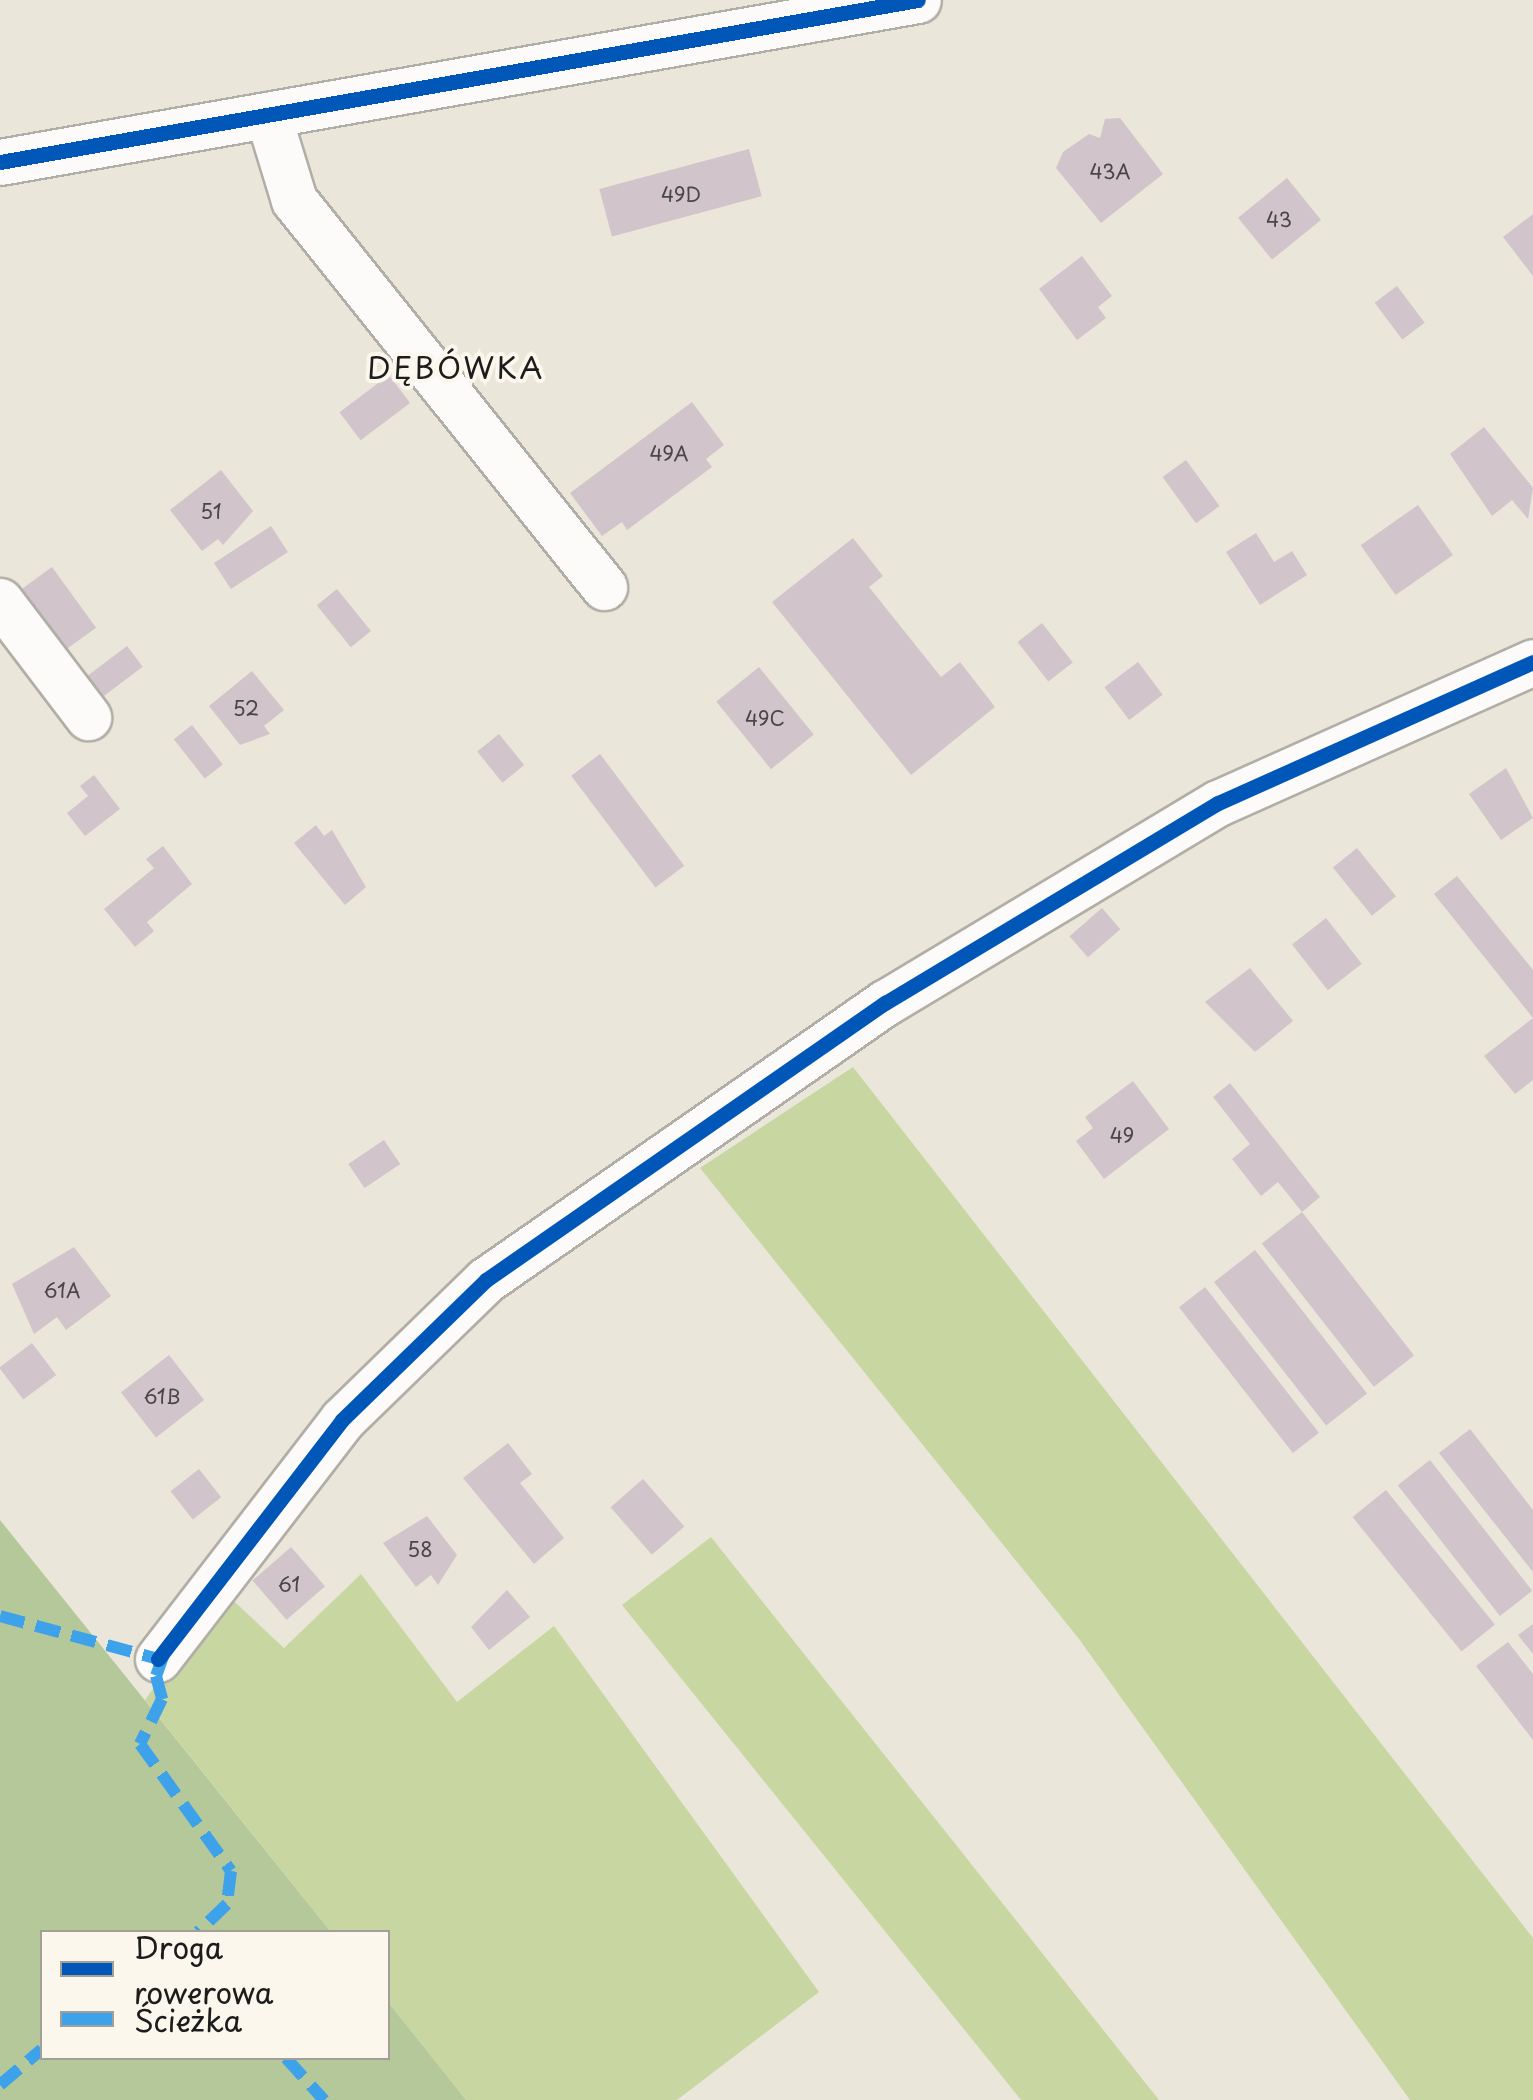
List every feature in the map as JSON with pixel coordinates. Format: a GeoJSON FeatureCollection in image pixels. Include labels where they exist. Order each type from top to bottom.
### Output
{"type":"FeatureCollection","features":[{"type":"Feature","properties":{"kind":"street"},"geometry":{"type":"LineString","coordinates":[[0,162],[268,115],[725,16],[918,0]]}},
{"type":"Feature","properties":{"kind":"street"},"geometry":{"type":"LineString","coordinates":[[268,115],[294,200],[604,587]]}},
{"type":"Feature","properties":{"kind":"street"},"geometry":{"type":"LineString","coordinates":[[0,601],[88,717]]}},
{"type":"Feature","properties":{"kind":"street"},"geometry":{"type":"LineString","coordinates":[[158,1659],[342,1420],[409,1348],[533,1246],[885,1003],[1218,804],[1533,662]]}},
{"type":"Feature","properties":{"kind":"green space"},"geometry":{"type":"Polygon","coordinates":[[[853,1067],[1533,1938],[1533,2100],[1410,2100],[1079,1639],[700,1168],[853,1067]]]}},
{"type":"Feature","properties":{"kind":"green space"},"geometry":{"type":"Polygon","coordinates":[[[0,1520],[329,1930],[40,1930],[40,2060],[390,2060],[390,2005],[466,2100],[0,2100],[0,1520]]]}},
{"type":"Feature","properties":{"kind":"green space"},"geometry":{"type":"Polygon","coordinates":[[[711,1537],[1159,2100],[1021,2100],[622,1605],[711,1537]]]}},
{"type":"Feature","properties":{"kind":"green space"},"geometry":{"type":"Polygon","coordinates":[[[361,1574],[457,1702],[554,1626],[819,1992],[677,2100],[466,2100],[390,2005],[390,1930],[329,1930],[145,1700],[223,1591],[284,1648],[361,1574]]]}},
{"type":"Feature","properties":{"kind":"building"},"geometry":{"type":"Polygon","coordinates":[[[1120,118],[1163,174],[1101,223],[1056,168],[1063,152],[1089,134],[1100,138],[1105,119],[1120,118]]]}},
{"type":"Feature","properties":{"kind":"building"},"geometry":{"type":"Polygon","coordinates":[[[749,149],[762,196],[612,236],[599,189],[749,149]]]}},
{"type":"Feature","properties":{"kind":"building"},"geometry":{"type":"Polygon","coordinates":[[[1287,178],[1321,220],[1272,260],[1238,218],[1287,178]]]}},
{"type":"Feature","properties":{"kind":"building"},"geometry":{"type":"Polygon","coordinates":[[[1533,214],[1533,276],[1503,237],[1533,214]]]}},
{"type":"Feature","properties":{"kind":"building"},"geometry":{"type":"Polygon","coordinates":[[[1082,256],[1112,296],[1098,307],[1106,318],[1077,340],[1039,289],[1082,256]]]}},
{"type":"Feature","properties":{"kind":"building"},"geometry":{"type":"Polygon","coordinates":[[[1397,286],[1425,323],[1402,340],[1375,303],[1397,286]]]}},
{"type":"Feature","properties":{"kind":"building"},"geometry":{"type":"Polygon","coordinates":[[[389,375],[410,403],[361,440],[339,412],[389,375]]]}},
{"type":"Feature","properties":{"kind":"building"},"geometry":{"type":"Polygon","coordinates":[[[692,402],[724,445],[706,459],[712,467],[627,530],[622,522],[602,536],[570,493],[692,402]]]}},
{"type":"Feature","properties":{"kind":"building"},"geometry":{"type":"Polygon","coordinates":[[[1484,427],[1533,488],[1528,519],[1512,500],[1492,516],[1450,454],[1484,427]]]}},
{"type":"Feature","properties":{"kind":"building"},"geometry":{"type":"Polygon","coordinates":[[[1186,460],[1220,506],[1196,523],[1163,477],[1186,460]]]}},
{"type":"Feature","properties":{"kind":"building"},"geometry":{"type":"Polygon","coordinates":[[[221,470],[253,511],[223,545],[218,539],[202,551],[170,510],[221,470]]]}},
{"type":"Feature","properties":{"kind":"building"},"geometry":{"type":"Polygon","coordinates":[[[1418,505],[1453,555],[1396,595],[1361,545],[1418,505]]]}},
{"type":"Feature","properties":{"kind":"building"},"geometry":{"type":"Polygon","coordinates":[[[271,526],[288,552],[231,589],[214,563],[271,526]]]}},
{"type":"Feature","properties":{"kind":"building"},"geometry":{"type":"Polygon","coordinates":[[[1256,533],[1274,562],[1292,551],[1307,575],[1260,605],[1226,552],[1256,533]]]}},
{"type":"Feature","properties":{"kind":"building"},"geometry":{"type":"Polygon","coordinates":[[[853,538],[883,576],[869,587],[941,677],[960,662],[995,707],[911,775],[772,602],[853,538]]]}},
{"type":"Feature","properties":{"kind":"building"},"geometry":{"type":"Polygon","coordinates":[[[52,567],[96,628],[53,659],[9,598],[52,567]]]}},
{"type":"Feature","properties":{"kind":"building"},"geometry":{"type":"Polygon","coordinates":[[[337,589],[371,631],[351,647],[317,605],[337,589]]]}},
{"type":"Feature","properties":{"kind":"building"},"geometry":{"type":"Polygon","coordinates":[[[1042,623],[1073,662],[1048,681],[1018,642],[1042,623]]]}},
{"type":"Feature","properties":{"kind":"building"},"geometry":{"type":"Polygon","coordinates":[[[127,646],[143,667],[94,703],[78,683],[127,646]]]}},
{"type":"Feature","properties":{"kind":"building"},"geometry":{"type":"Polygon","coordinates":[[[1138,662],[1163,695],[1129,720],[1104,687],[1138,662]]]}},
{"type":"Feature","properties":{"kind":"building"},"geometry":{"type":"Polygon","coordinates":[[[759,667],[814,735],[771,769],[716,702],[759,667]]]}},
{"type":"Feature","properties":{"kind":"building"},"geometry":{"type":"Polygon","coordinates":[[[252,671],[284,710],[264,726],[270,734],[240,745],[209,706],[252,671]]]}},
{"type":"Feature","properties":{"kind":"building"},"geometry":{"type":"Polygon","coordinates":[[[192,725],[223,764],[205,779],[174,739],[192,725]]]}},
{"type":"Feature","properties":{"kind":"building"},"geometry":{"type":"Polygon","coordinates":[[[499,734],[524,765],[502,783],[477,752],[499,734]]]}},
{"type":"Feature","properties":{"kind":"building"},"geometry":{"type":"Polygon","coordinates":[[[600,754],[684,866],[656,887],[571,776],[600,754]]]}},
{"type":"Feature","properties":{"kind":"building"},"geometry":{"type":"Polygon","coordinates":[[[1506,768],[1533,818],[1501,840],[1469,794],[1506,768]]]}},
{"type":"Feature","properties":{"kind":"building"},"geometry":{"type":"Polygon","coordinates":[[[94,775],[120,809],[85,836],[67,813],[88,796],[80,786],[94,775]]]}},
{"type":"Feature","properties":{"kind":"building"},"geometry":{"type":"Polygon","coordinates":[[[316,825],[324,836],[332,830],[366,887],[345,905],[294,843],[316,825]]]}},
{"type":"Feature","properties":{"kind":"building"},"geometry":{"type":"Polygon","coordinates":[[[163,846],[192,884],[147,922],[154,931],[135,947],[104,909],[154,868],[146,859],[163,846]]]}},
{"type":"Feature","properties":{"kind":"building"},"geometry":{"type":"Polygon","coordinates":[[[1357,848],[1396,896],[1372,916],[1333,868],[1357,848]]]}},
{"type":"Feature","properties":{"kind":"building"},"geometry":{"type":"Polygon","coordinates":[[[1457,876],[1533,970],[1533,1018],[1434,894],[1457,876]]]}},
{"type":"Feature","properties":{"kind":"building"},"geometry":{"type":"Polygon","coordinates":[[[1102,908],[1120,929],[1088,957],[1070,936],[1102,908]]]}},
{"type":"Feature","properties":{"kind":"building"},"geometry":{"type":"Polygon","coordinates":[[[1326,918],[1362,964],[1328,990],[1292,944],[1326,918]]]}},
{"type":"Feature","properties":{"kind":"building"},"geometry":{"type":"Polygon","coordinates":[[[1250,968],[1293,1021],[1255,1052],[1205,1002],[1250,968]]]}},
{"type":"Feature","properties":{"kind":"building"},"geometry":{"type":"Polygon","coordinates":[[[1533,1018],[1533,1080],[1515,1094],[1484,1056],[1533,1018]]]}},
{"type":"Feature","properties":{"kind":"building"},"geometry":{"type":"Polygon","coordinates":[[[1133,1081],[1169,1129],[1104,1179],[1076,1141],[1093,1128],[1085,1117],[1133,1081]]]}},
{"type":"Feature","properties":{"kind":"building"},"geometry":{"type":"Polygon","coordinates":[[[1230,1083],[1320,1197],[1302,1212],[1278,1182],[1261,1196],[1232,1159],[1250,1144],[1213,1097],[1230,1083]]]}},
{"type":"Feature","properties":{"kind":"building"},"geometry":{"type":"Polygon","coordinates":[[[384,1140],[400,1164],[365,1188],[348,1164],[384,1140]]]}},
{"type":"Feature","properties":{"kind":"building"},"geometry":{"type":"Polygon","coordinates":[[[1302,1212],[1414,1355],[1374,1387],[1262,1243],[1302,1212]]]}},
{"type":"Feature","properties":{"kind":"building"},"geometry":{"type":"Polygon","coordinates":[[[74,1247],[111,1296],[66,1330],[57,1317],[34,1334],[12,1284],[74,1247]]]}},
{"type":"Feature","properties":{"kind":"building"},"geometry":{"type":"Polygon","coordinates":[[[1255,1250],[1367,1393],[1326,1425],[1214,1282],[1255,1250]]]}},
{"type":"Feature","properties":{"kind":"building"},"geometry":{"type":"Polygon","coordinates":[[[1205,1287],[1319,1433],[1293,1453],[1179,1307],[1205,1287]]]}},
{"type":"Feature","properties":{"kind":"building"},"geometry":{"type":"Polygon","coordinates":[[[32,1343],[56,1375],[23,1400],[0,1367],[32,1343]]]}},
{"type":"Feature","properties":{"kind":"building"},"geometry":{"type":"Polygon","coordinates":[[[169,1355],[204,1400],[156,1437],[121,1393],[169,1355]]]}},
{"type":"Feature","properties":{"kind":"building"},"geometry":{"type":"Polygon","coordinates":[[[1470,1429],[1533,1510],[1533,1572],[1439,1453],[1470,1429]]]}},
{"type":"Feature","properties":{"kind":"building"},"geometry":{"type":"Polygon","coordinates":[[[508,1443],[532,1474],[520,1483],[564,1538],[534,1564],[463,1478],[508,1443]]]}},
{"type":"Feature","properties":{"kind":"building"},"geometry":{"type":"Polygon","coordinates":[[[1430,1460],[1532,1591],[1500,1616],[1398,1485],[1430,1460]]]}},
{"type":"Feature","properties":{"kind":"building"},"geometry":{"type":"Polygon","coordinates":[[[199,1469],[221,1497],[193,1520],[171,1491],[199,1469]]]}},
{"type":"Feature","properties":{"kind":"building"},"geometry":{"type":"Polygon","coordinates":[[[643,1479],[684,1527],[652,1555],[611,1507],[643,1479]]]}},
{"type":"Feature","properties":{"kind":"building"},"geometry":{"type":"Polygon","coordinates":[[[1386,1490],[1495,1624],[1461,1652],[1353,1517],[1386,1490]]]}},
{"type":"Feature","properties":{"kind":"building"},"geometry":{"type":"Polygon","coordinates":[[[427,1516],[457,1555],[438,1585],[431,1575],[416,1587],[383,1543],[427,1516]]]}},
{"type":"Feature","properties":{"kind":"building"},"geometry":{"type":"Polygon","coordinates":[[[291,1547],[325,1586],[287,1620],[253,1580],[291,1547]]]}},
{"type":"Feature","properties":{"kind":"building"},"geometry":{"type":"Polygon","coordinates":[[[507,1590],[530,1617],[489,1650],[471,1627],[507,1590]]]}},
{"type":"Feature","properties":{"kind":"building"},"geometry":{"type":"Polygon","coordinates":[[[1533,1624],[1533,1654],[1518,1635],[1533,1624]]]}},
{"type":"Feature","properties":{"kind":"building"},"geometry":{"type":"Polygon","coordinates":[[[1508,1642],[1533,1674],[1533,1740],[1476,1666],[1508,1642]]]}},
{"type":"Feature","properties":{"kind":"marked path"},"geometry":{"type":"LineString","coordinates":[[0,1616],[158,1659]]}},
{"type":"Feature","properties":{"kind":"marked path"},"geometry":{"type":"LineString","coordinates":[[164,1654],[156,1676],[162,1699],[140,1744],[231,1871],[227,1904],[200,1930]]}},
{"type":"Feature","properties":{"kind":"marked path"},"geometry":{"type":"LineString","coordinates":[[0,2085],[40,2051]]}},
{"type":"Feature","properties":{"kind":"marked path"},"geometry":{"type":"LineString","coordinates":[[288,2060],[324,2100]]}},
{"type":"Feature","properties":{"kind":"cycle path"},"geometry":{"type":"LineString","coordinates":[[0,162],[918,0]]}},
{"type":"Feature","properties":{"kind":"cycle path"},"geometry":{"type":"LineString","coordinates":[[158,1659],[342,1420],[486,1280],[885,1003],[1218,803],[1533,662]]}},
{"type":"Feature","properties":{"kind":"district","name":"DĘBÓWKA"},"geometry":{"type":"Point","coordinates":[456,367]}}]}
